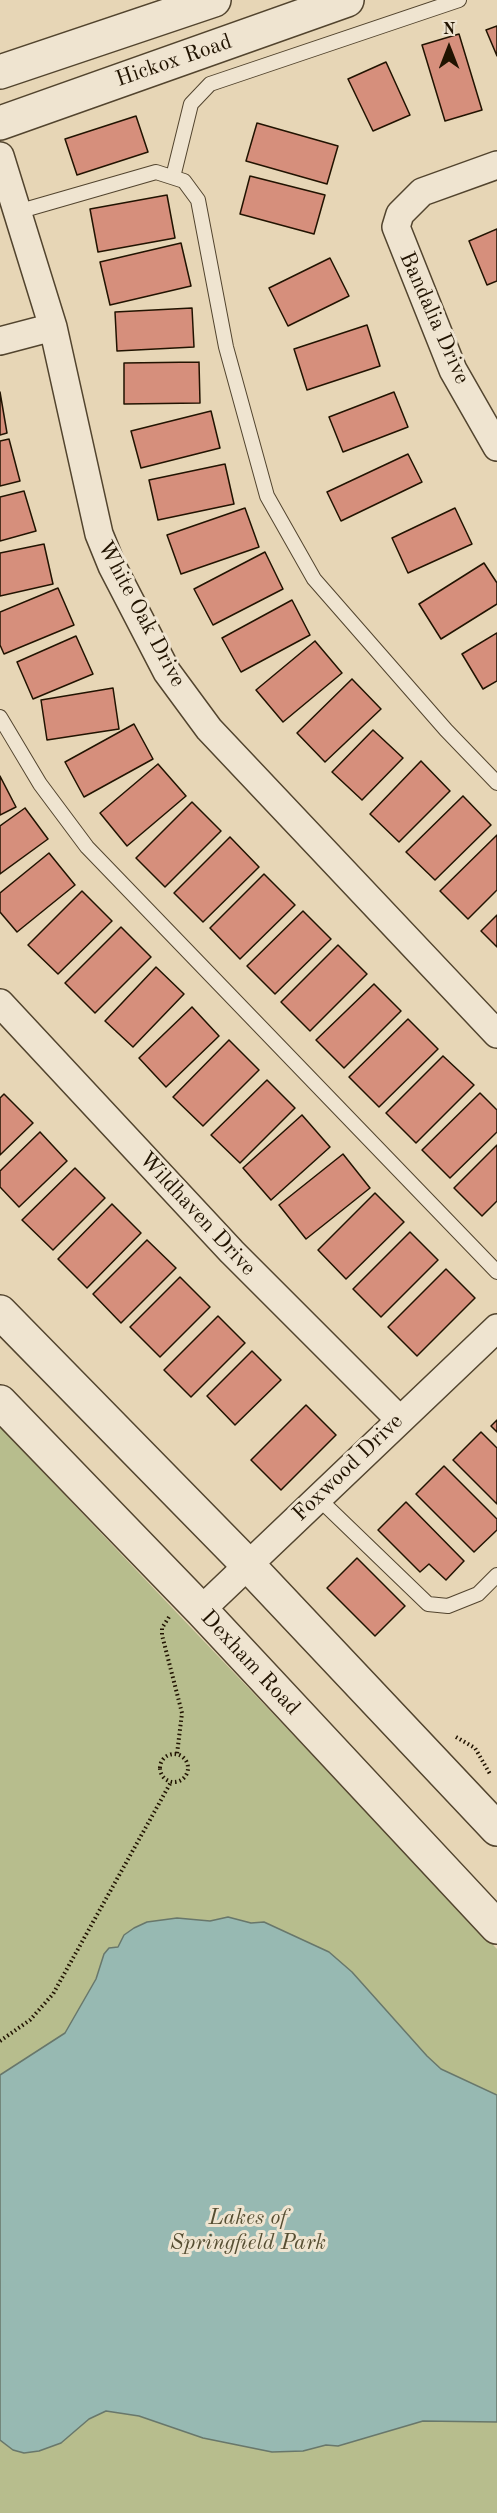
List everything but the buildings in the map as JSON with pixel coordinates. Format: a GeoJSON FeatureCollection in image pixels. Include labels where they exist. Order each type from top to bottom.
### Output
{"type":"FeatureCollection","features":[{"type":"Feature","properties":{"kind":"street","name":"Hickox Road"},"geometry":{"type":"LineString","coordinates":[[0,72],[214,0]]}},
{"type":"Feature","properties":{"kind":"street","name":"Hickox Road"},"geometry":{"type":"LineString","coordinates":[[0,123],[348,0]]}},
{"type":"Feature","properties":{"kind":"street","name":"White Oak Drive"},"geometry":{"type":"LineString","coordinates":[[0,156],[53,327],[99,534],[112,566],[167,672],[209,729],[497,1034]]}},
{"type":"Feature","properties":{"kind":"street","name":"Bandalia Drive"},"geometry":{"type":"LineString","coordinates":[[497,165],[422,192],[400,214],[396,227],[453,370],[497,447]]}},
{"type":"Feature","properties":{"kind":"street"},"geometry":{"type":"LineString","coordinates":[[0,341],[53,327]]}},
{"type":"Feature","properties":{"kind":"street","name":"Wildhaven Drive"},"geometry":{"type":"LineString","coordinates":[[0,1004],[232,1252],[399,1419]]}},
{"type":"Feature","properties":{"kind":"street"},"geometry":{"type":"LineString","coordinates":[[0,1312],[248,1565],[497,1829]]}},
{"type":"Feature","properties":{"kind":"street","name":"Foxwood Drive"},"geometry":{"type":"LineString","coordinates":[[194,1604],[248,1565],[497,1328]]}},
{"type":"Feature","properties":{"kind":"street","name":"Dexham Road"},"geometry":{"type":"LineString","coordinates":[[0,1402],[194,1604],[497,1927]]}},
{"type":"Feature","properties":{"kind":"lane"},"geometry":{"type":"LineString","coordinates":[[173,177],[191,104],[210,84],[459,0]]}},
{"type":"Feature","properties":{"kind":"lane"},"geometry":{"type":"LineString","coordinates":[[17,212],[156,172],[184,181],[198,200],[226,347],[267,496],[314,579],[446,730],[497,783]]}},
{"type":"Feature","properties":{"kind":"lane"},"geometry":{"type":"LineString","coordinates":[[0,717],[40,784],[87,847],[497,1272]]}},
{"type":"Feature","properties":{"kind":"lane"},"geometry":{"type":"LineString","coordinates":[[318,1498],[428,1604],[448,1606],[478,1594],[497,1575]]}},
{"type":"Feature","properties":{"kind":"path"},"geometry":{"type":"LineString","coordinates":[[177,1755],[182,1713],[162,1628],[169,1617],[194,1604]]}},
{"type":"Feature","properties":{"kind":"path"},"geometry":{"type":"LineString","coordinates":[[177,1755],[186,1763],[187,1771],[183,1779],[171,1782],[163,1777],[160,1767],[167,1756],[177,1755]]}},
{"type":"Feature","properties":{"kind":"path"},"geometry":{"type":"LineString","coordinates":[[0,2041],[30,2020],[53,1994],[171,1782]]}},
{"type":"Feature","properties":{"kind":"green space","name":"Lakes of Springfield Park"},"geometry":{"type":"Polygon","coordinates":[[[0,1427],[497,1949],[497,2513],[0,2513],[0,1427]]]}},
{"type":"Feature","properties":{"kind":"water"},"geometry":{"type":"Polygon","coordinates":[[[228,1917],[251,1923],[264,1922],[329,1952],[352,1972],[441,2069],[497,2095],[497,2422],[423,2421],[338,2446],[326,2445],[303,2451],[272,2452],[203,2438],[139,2416],[106,2411],[89,2419],[61,2443],[39,2451],[24,2453],[13,2450],[0,2440],[0,2075],[65,2033],[96,1979],[104,1954],[109,1948],[118,1947],[124,1935],[134,1928],[147,1922],[177,1918],[210,1921],[228,1917]]]}}]}
